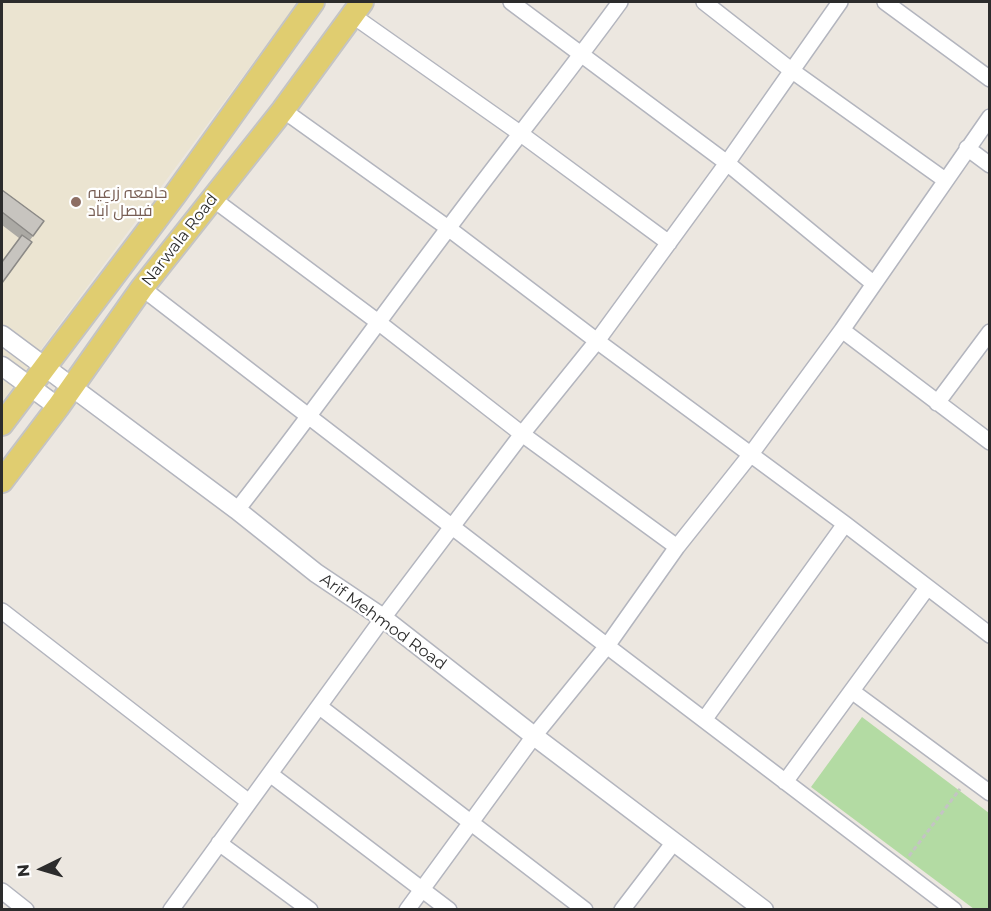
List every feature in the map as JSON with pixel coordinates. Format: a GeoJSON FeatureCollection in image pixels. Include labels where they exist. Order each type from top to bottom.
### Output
{"type":"FeatureCollection","features":[{"type":"Feature","properties":{"kind":"main road","name":"Narwala Road"},"geometry":{"type":"LineString","coordinates":[[2,424],[174,196],[313,2]]}},
{"type":"Feature","properties":{"kind":"main road","name":"Narwala Road"},"geometry":{"type":"LineString","coordinates":[[2,481],[72,388],[142,288],[283,110],[357,8]]}},
{"type":"Feature","properties":{"kind":"street"},"geometry":{"type":"LineString","coordinates":[[511,2],[727,163],[874,284]]}},
{"type":"Feature","properties":{"kind":"street"},"geometry":{"type":"LineString","coordinates":[[237,510],[620,2]]}},
{"type":"Feature","properties":{"kind":"street"},"geometry":{"type":"LineString","coordinates":[[704,2],[791,70],[945,180]]}},
{"type":"Feature","properties":{"kind":"street"},"geometry":{"type":"LineString","coordinates":[[171,909],[452,526],[597,341],[727,163],[840,2]]}},
{"type":"Feature","properties":{"kind":"street"},"geometry":{"type":"LineString","coordinates":[[885,2],[990,79]]}},
{"type":"Feature","properties":{"kind":"street"},"geometry":{"type":"LineString","coordinates":[[357,8],[521,134],[669,243]]}},
{"type":"Feature","properties":{"kind":"street"},"geometry":{"type":"LineString","coordinates":[[283,110],[448,228],[846,524],[990,635]]}},
{"type":"Feature","properties":{"kind":"street"},"geometry":{"type":"LineString","coordinates":[[407,909],[534,736],[607,646],[677,548],[751,454],[842,330],[990,117]]}},
{"type":"Feature","properties":{"kind":"street"},"geometry":{"type":"LineString","coordinates":[[967,148],[990,165]]}},
{"type":"Feature","properties":{"kind":"street"},"geometry":{"type":"LineString","coordinates":[[213,199],[378,322],[522,434],[677,548]]}},
{"type":"Feature","properties":{"kind":"street"},"geometry":{"type":"LineString","coordinates":[[142,288],[607,646],[954,909]]}},
{"type":"Feature","properties":{"kind":"street"},"geometry":{"type":"LineString","coordinates":[[842,330],[990,442]]}},
{"type":"Feature","properties":{"kind":"street"},"geometry":{"type":"LineString","coordinates":[[937,403],[990,332]]}},
{"type":"Feature","properties":{"kind":"street","name":"Arif Mehmod Road"},"geometry":{"type":"LineString","coordinates":[[2,335],[237,510],[316,573],[383,618],[534,736],[764,909]]}},
{"type":"Feature","properties":{"kind":"street"},"geometry":{"type":"LineString","coordinates":[[2,366],[58,407]]}},
{"type":"Feature","properties":{"kind":"street"},"geometry":{"type":"LineString","coordinates":[[704,720],[846,524]]}},
{"type":"Feature","properties":{"kind":"street"},"geometry":{"type":"LineString","coordinates":[[785,782],[927,588]]}},
{"type":"Feature","properties":{"kind":"street"},"geometry":{"type":"LineString","coordinates":[[2,611],[249,802]]}},
{"type":"Feature","properties":{"kind":"street"},"geometry":{"type":"LineString","coordinates":[[853,692],[990,793]]}},
{"type":"Feature","properties":{"kind":"street"},"geometry":{"type":"LineString","coordinates":[[320,707],[585,909]]}},
{"type":"Feature","properties":{"kind":"street"},"geometry":{"type":"LineString","coordinates":[[270,774],[449,909]]}},
{"type":"Feature","properties":{"kind":"street"},"geometry":{"type":"LineString","coordinates":[[622,909],[674,842]]}},
{"type":"Feature","properties":{"kind":"street"},"geometry":{"type":"LineString","coordinates":[[219,843],[310,909]]}},
{"type":"Feature","properties":{"kind":"street"},"geometry":{"type":"LineString","coordinates":[[2,891],[26,909]]}},
{"type":"Feature","properties":{"kind":"path"},"geometry":{"type":"LineString","coordinates":[[899,869],[968,778]]}},
{"type":"Feature","properties":{"kind":"shaded area","name":"جامعہ زرعیہ فیصل آباد"},"geometry":{"type":"Polygon","coordinates":[[[2,2],[298,2],[2,402],[2,2]]]}},
{"type":"Feature","properties":{"kind":"green space"},"geometry":{"type":"Polygon","coordinates":[[[862,717],[989,813],[989,909],[974,909],[811,787],[862,717]]]}},
{"type":"Feature","properties":{"kind":"building"},"geometry":{"type":"Polygon","coordinates":[[[2,190],[44,221],[33,236],[2,212],[2,190]]]}},
{"type":"Feature","properties":{"kind":"building"},"geometry":{"type":"Polygon","coordinates":[[[22,235],[32,242],[2,283],[2,262],[22,235]]]}},
{"type":"Feature","properties":{"kind":"place","name":"جامعہ زرعیہ فیصل آباد"},"geometry":{"type":"Point","coordinates":[76,202]}}]}
